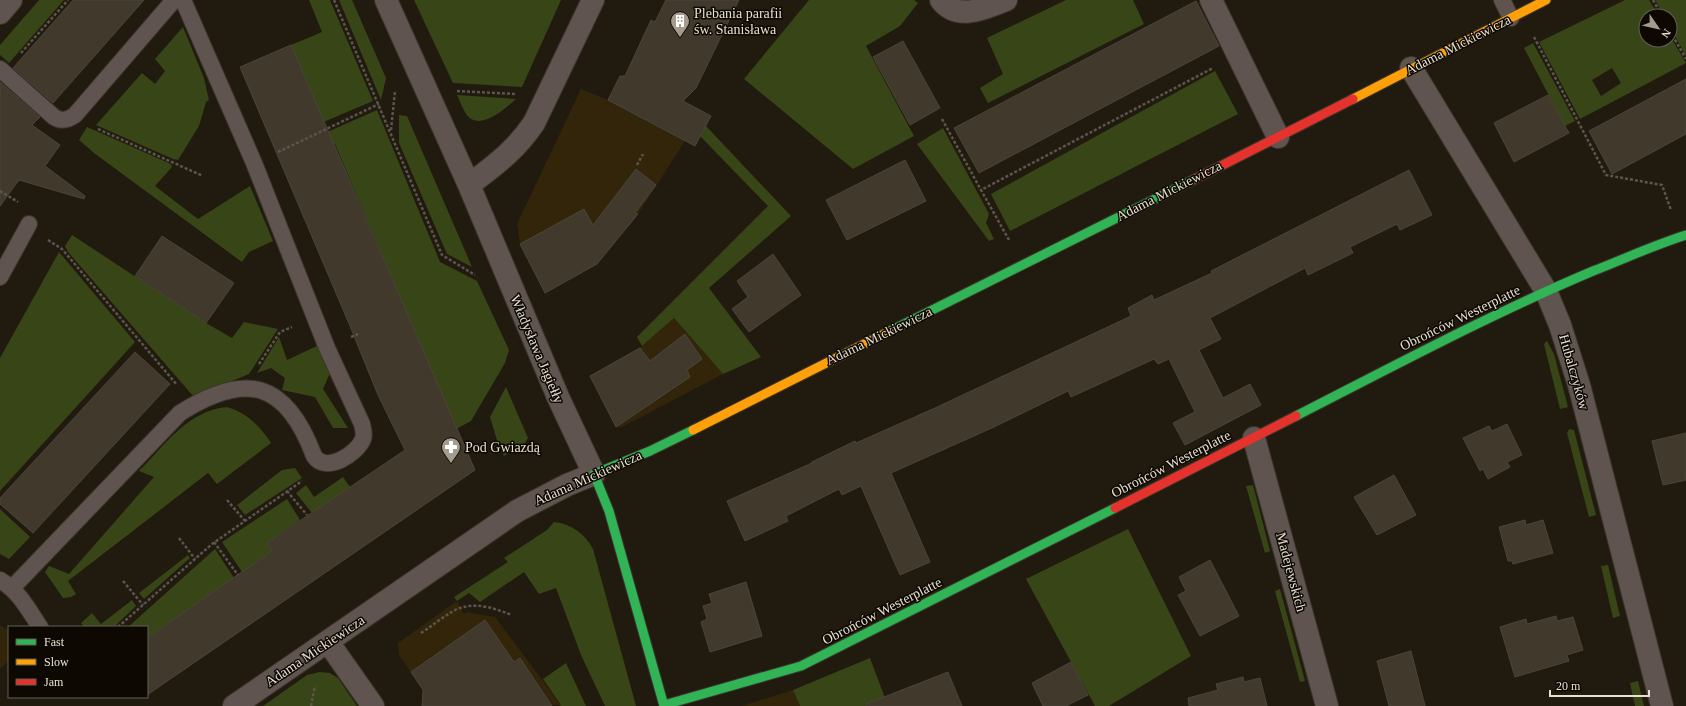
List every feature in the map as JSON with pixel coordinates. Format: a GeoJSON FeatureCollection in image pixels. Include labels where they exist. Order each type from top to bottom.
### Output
{"type":"FeatureCollection","features":[{"type":"Feature","properties":{"kind":"street"},"geometry":{"type":"LineString","coordinates":[[0,13],[11,0]]}},
{"type":"Feature","properties":{"kind":"street","name":"Władysława Jagiełły"},"geometry":{"type":"LineString","coordinates":[[386,0],[469,185],[554,390],[594,474],[609,510],[664,706]]}},
{"type":"Feature","properties":{"kind":"street"},"geometry":{"type":"LineString","coordinates":[[469,185],[508,154],[523,139],[530,128],[594,0]]}},
{"type":"Feature","properties":{"kind":"street"},"geometry":{"type":"LineString","coordinates":[[941,0],[952,10],[962,12],[982,9],[1006,0]]}},
{"type":"Feature","properties":{"kind":"street"},"geometry":{"type":"LineString","coordinates":[[1211,0],[1278,136]]}},
{"type":"Feature","properties":{"kind":"street","name":"Adama Mickiewicza"},"geometry":{"type":"LineString","coordinates":[[234,706],[517,511],[567,485],[650,451],[1546,0]]}},
{"type":"Feature","properties":{"kind":"street","name":"Hubalczyków"},"geometry":{"type":"LineString","coordinates":[[1411,68],[1546,291],[1560,325],[1579,385],[1662,706]]}},
{"type":"Feature","properties":{"kind":"street","name":"Obrońców Westerplatte"},"geometry":{"type":"LineString","coordinates":[[664,706],[801,666],[821,657],[1483,321],[1546,291],[1661,243],[1686,235]]}},
{"type":"Feature","properties":{"kind":"street","name":"Madejewskich"},"geometry":{"type":"LineString","coordinates":[[1254,438],[1327,706]]}},
{"type":"Feature","properties":{"kind":"street"},"geometry":{"type":"LineString","coordinates":[[328,642],[373,706]]}},
{"type":"Feature","properties":{"kind":"lane"},"geometry":{"type":"LineString","coordinates":[[0,69],[58,119],[67,120],[75,115],[174,0]]}},
{"type":"Feature","properties":{"kind":"lane"},"geometry":{"type":"LineString","coordinates":[[39,626],[24,602],[6,584],[180,413],[195,404],[224,393],[250,388],[272,394],[292,413],[314,456],[321,462],[330,464],[336,462],[358,445],[364,435],[362,424],[327,348],[254,163],[183,0]]}},
{"type":"Feature","properties":{"kind":"lane"},"geometry":{"type":"LineString","coordinates":[[1502,0],[1511,18]]}},
{"type":"Feature","properties":{"kind":"lane"},"geometry":{"type":"LineString","coordinates":[[0,277],[29,224]]}},
{"type":"Feature","properties":{"kind":"path"},"geometry":{"type":"LineString","coordinates":[[17,58],[68,0]]}},
{"type":"Feature","properties":{"kind":"path"},"geometry":{"type":"LineString","coordinates":[[334,0],[442,255],[480,278]]}},
{"type":"Feature","properties":{"kind":"path"},"geometry":{"type":"LineString","coordinates":[[1533,36],[1606,175],[1662,184],[1673,214]]}},
{"type":"Feature","properties":{"kind":"path"},"geometry":{"type":"LineString","coordinates":[[1678,45],[1686,59]]}},
{"type":"Feature","properties":{"kind":"path"},"geometry":{"type":"LineString","coordinates":[[981,190],[1218,65]]}},
{"type":"Feature","properties":{"kind":"path"},"geometry":{"type":"LineString","coordinates":[[390,132],[396,85]]}},
{"type":"Feature","properties":{"kind":"path"},"geometry":{"type":"LineString","coordinates":[[455,91],[523,95]]}},
{"type":"Feature","properties":{"kind":"path"},"geometry":{"type":"LineString","coordinates":[[254,163],[379,104]]}},
{"type":"Feature","properties":{"kind":"path"},"geometry":{"type":"LineString","coordinates":[[75,115],[94,127],[203,176]]}},
{"type":"Feature","properties":{"kind":"path"},"geometry":{"type":"LineString","coordinates":[[942,119],[1009,240]]}},
{"type":"Feature","properties":{"kind":"path"},"geometry":{"type":"LineString","coordinates":[[638,165],[643,154]]}},
{"type":"Feature","properties":{"kind":"path"},"geometry":{"type":"LineString","coordinates":[[45,239],[62,249],[177,385],[172,390]]}},
{"type":"Feature","properties":{"kind":"path"},"geometry":{"type":"LineString","coordinates":[[250,388],[254,372],[280,332],[315,318]]}},
{"type":"Feature","properties":{"kind":"path"},"geometry":{"type":"LineString","coordinates":[[119,626],[214,542],[307,478]]}},
{"type":"Feature","properties":{"kind":"path"},"geometry":{"type":"LineString","coordinates":[[287,491],[307,516]]}},
{"type":"Feature","properties":{"kind":"path"},"geometry":{"type":"LineString","coordinates":[[227,500],[245,521]]}},
{"type":"Feature","properties":{"kind":"path"},"geometry":{"type":"LineString","coordinates":[[178,538],[195,559]]}},
{"type":"Feature","properties":{"kind":"path"},"geometry":{"type":"LineString","coordinates":[[214,542],[238,575]]}},
{"type":"Feature","properties":{"kind":"path"},"geometry":{"type":"LineString","coordinates":[[123,581],[143,605]]}},
{"type":"Feature","properties":{"kind":"path"},"geometry":{"type":"LineString","coordinates":[[421,633],[460,608],[471,606],[495,608],[512,615]]}},
{"type":"Feature","properties":{"kind":"path"},"geometry":{"type":"LineString","coordinates":[[311,706],[316,680]]}},
{"type":"Feature","properties":{"kind":"shaded area"},"geometry":{"type":"Polygon","coordinates":[[[581,89],[608,100],[685,141],[638,214],[597,264],[545,293],[520,244],[517,224],[581,89]]]}},
{"type":"Feature","properties":{"kind":"shaded area"},"geometry":{"type":"Polygon","coordinates":[[[674,318],[723,374],[622,427],[616,427],[590,376],[642,346],[674,318]]]}},
{"type":"Feature","properties":{"kind":"shaded area"},"geometry":{"type":"Polygon","coordinates":[[[457,601],[464,614],[467,612],[495,617],[561,705],[422,706],[423,690],[399,655],[398,643],[457,601]]]}},
{"type":"Feature","properties":{"kind":"shaded area"},"geometry":{"type":"Polygon","coordinates":[[[0,625],[8,630],[8,661],[0,668],[0,625]]]}},
{"type":"Feature","properties":{"kind":"shaded area"},"geometry":{"type":"Polygon","coordinates":[[[793,690],[800,706],[742,706],[793,690]]]}},
{"type":"Feature","properties":{"kind":"green space"},"geometry":{"type":"Polygon","coordinates":[[[39,0],[64,0],[9,63],[0,55],[0,45],[39,0]]]}},
{"type":"Feature","properties":{"kind":"green space"},"geometry":{"type":"Polygon","coordinates":[[[309,0],[330,0],[373,101],[321,123],[322,117],[291,45],[322,32],[309,0]]]}},
{"type":"Feature","properties":{"kind":"green space"},"geometry":{"type":"Polygon","coordinates":[[[339,0],[352,0],[386,78],[381,100],[339,0]]]}},
{"type":"Feature","properties":{"kind":"green space"},"geometry":{"type":"Polygon","coordinates":[[[414,0],[561,0],[522,87],[453,83],[414,0]]]}},
{"type":"Feature","properties":{"kind":"green space"},"geometry":{"type":"Polygon","coordinates":[[[809,0],[914,0],[918,3],[900,26],[866,46],[914,136],[853,169],[744,79],[809,0]]]}},
{"type":"Feature","properties":{"kind":"green space"},"geometry":{"type":"Polygon","coordinates":[[[1066,0],[1133,0],[1144,24],[988,103],[980,88],[1003,74],[987,38],[1066,0]]]}},
{"type":"Feature","properties":{"kind":"green space"},"geometry":{"type":"Polygon","coordinates":[[[1625,0],[1649,0],[1654,8],[1638,8],[1638,48],[1677,48],[1686,63],[1580,119],[1539,42],[1625,0]],[[1612,68],[1592,80],[1601,96],[1621,83],[1612,68]]]}},
{"type":"Feature","properties":{"kind":"green space"},"geometry":{"type":"Polygon","coordinates":[[[1655,0],[1686,0],[1686,56],[1678,42],[1678,8],[1660,8],[1655,0]]]}},
{"type":"Feature","properties":{"kind":"green space"},"geometry":{"type":"Polygon","coordinates":[[[183,27],[204,78],[209,100],[206,102],[199,126],[178,160],[96,125],[142,73],[155,84],[165,71],[155,59],[183,27]]]}},
{"type":"Feature","properties":{"kind":"green space"},"geometry":{"type":"Polygon","coordinates":[[[1533,43],[1575,121],[1565,126],[1524,48],[1533,43]]]}},
{"type":"Feature","properties":{"kind":"green space"},"geometry":{"type":"Polygon","coordinates":[[[1215,71],[1238,114],[1010,231],[991,194],[1215,71]]]}},
{"type":"Feature","properties":{"kind":"green space"},"geometry":{"type":"Polygon","coordinates":[[[457,95],[516,99],[493,117],[479,121],[472,120],[467,115],[457,95]]]}},
{"type":"Feature","properties":{"kind":"green space"},"geometry":{"type":"Polygon","coordinates":[[[377,110],[440,262],[477,281],[509,350],[505,363],[471,421],[456,429],[412,324],[407,326],[400,297],[335,144],[330,146],[325,133],[377,110]]]}},
{"type":"Feature","properties":{"kind":"green space"},"geometry":{"type":"Polygon","coordinates":[[[399,115],[407,116],[472,267],[447,254],[399,143],[399,115]]]}},
{"type":"Feature","properties":{"kind":"green space"},"geometry":{"type":"Polygon","coordinates":[[[706,126],[791,216],[709,288],[761,357],[723,374],[674,318],[642,346],[637,337],[768,206],[700,136],[706,126]]]}},
{"type":"Feature","properties":{"kind":"green space"},"geometry":{"type":"Polygon","coordinates":[[[87,127],[171,164],[172,167],[155,186],[198,219],[250,186],[273,241],[249,252],[242,262],[94,153],[79,140],[87,127]]]}},
{"type":"Feature","properties":{"kind":"green space"},"geometry":{"type":"Polygon","coordinates":[[[943,128],[989,214],[986,223],[994,239],[989,241],[917,144],[943,128]]]}},
{"type":"Feature","properties":{"kind":"green space"},"geometry":{"type":"Polygon","coordinates":[[[72,235],[206,323],[232,338],[244,322],[278,329],[249,374],[194,397],[68,252],[65,246],[72,235]]]}},
{"type":"Feature","properties":{"kind":"green space"},"geometry":{"type":"Polygon","coordinates":[[[59,252],[135,342],[0,491],[0,358],[59,252]]]}},
{"type":"Feature","properties":{"kind":"green space"},"geometry":{"type":"Polygon","coordinates":[[[279,337],[287,360],[319,345],[330,373],[323,389],[348,428],[333,428],[315,397],[282,390],[285,378],[271,368],[257,373],[279,337]]]}},
{"type":"Feature","properties":{"kind":"green space"},"geometry":{"type":"Polygon","coordinates":[[[1547,341],[1554,354],[1568,407],[1560,409],[1544,344],[1547,341]]]}},
{"type":"Feature","properties":{"kind":"green space"},"geometry":{"type":"Polygon","coordinates":[[[506,387],[528,438],[525,443],[504,456],[499,447],[490,417],[506,387]]]}},
{"type":"Feature","properties":{"kind":"green space"},"geometry":{"type":"Polygon","coordinates":[[[227,407],[247,416],[252,420],[271,443],[217,484],[208,473],[68,581],[76,594],[71,597],[63,598],[45,572],[49,566],[69,574],[154,477],[139,471],[168,440],[178,430],[200,415],[227,407]]]}},
{"type":"Feature","properties":{"kind":"green space"},"geometry":{"type":"Polygon","coordinates":[[[1569,429],[1574,430],[1596,515],[1589,517],[1567,433],[1569,429]]]}},
{"type":"Feature","properties":{"kind":"green space"},"geometry":{"type":"Polygon","coordinates":[[[295,468],[302,478],[245,515],[237,505],[282,470],[295,468]]]}},
{"type":"Feature","properties":{"kind":"green space"},"geometry":{"type":"Polygon","coordinates":[[[343,477],[350,487],[312,513],[296,493],[306,485],[314,497],[343,477]]]}},
{"type":"Feature","properties":{"kind":"green space"},"geometry":{"type":"Polygon","coordinates":[[[1253,485],[1270,551],[1265,553],[1246,486],[1253,485]]]}},
{"type":"Feature","properties":{"kind":"green space"},"geometry":{"type":"Polygon","coordinates":[[[287,499],[300,520],[267,543],[272,551],[242,572],[222,542],[287,499]]]}},
{"type":"Feature","properties":{"kind":"green space"},"geometry":{"type":"Polygon","coordinates":[[[0,509],[30,537],[9,559],[0,554],[0,509]]]}},
{"type":"Feature","properties":{"kind":"green space"},"geometry":{"type":"Polygon","coordinates":[[[554,522],[572,527],[582,534],[593,549],[636,706],[605,706],[581,655],[556,588],[539,594],[524,572],[480,602],[469,593],[457,601],[454,597],[508,562],[504,558],[547,530],[554,522]]]}},
{"type":"Feature","properties":{"kind":"green space"},"geometry":{"type":"Polygon","coordinates":[[[1128,529],[1191,656],[1109,706],[1095,706],[1026,579],[1128,529]]]}},
{"type":"Feature","properties":{"kind":"green space"},"geometry":{"type":"Polygon","coordinates":[[[215,549],[234,578],[148,637],[148,626],[129,626],[215,549]]]}},
{"type":"Feature","properties":{"kind":"green space"},"geometry":{"type":"Polygon","coordinates":[[[188,555],[190,558],[144,599],[139,593],[188,555]]]}},
{"type":"Feature","properties":{"kind":"green space"},"geometry":{"type":"Polygon","coordinates":[[[1608,565],[1620,616],[1613,618],[1601,566],[1608,565]]]}},
{"type":"Feature","properties":{"kind":"green space"},"geometry":{"type":"Polygon","coordinates":[[[1280,589],[1305,681],[1300,682],[1275,591],[1280,589]]]}},
{"type":"Feature","properties":{"kind":"green space"},"geometry":{"type":"Polygon","coordinates":[[[132,600],[136,606],[115,626],[83,626],[81,623],[92,613],[101,624],[132,600]]]}},
{"type":"Feature","properties":{"kind":"green space"},"geometry":{"type":"Polygon","coordinates":[[[870,658],[888,706],[800,706],[793,690],[870,658]]]}},
{"type":"Feature","properties":{"kind":"green space"},"geometry":{"type":"Polygon","coordinates":[[[566,663],[586,706],[559,706],[561,705],[543,679],[566,663]]]}},
{"type":"Feature","properties":{"kind":"green space"},"geometry":{"type":"Polygon","coordinates":[[[320,672],[330,673],[338,678],[357,706],[263,706],[307,675],[320,672]]]}},
{"type":"Feature","properties":{"kind":"green space"},"geometry":{"type":"Polygon","coordinates":[[[1638,681],[1644,706],[1635,706],[1630,683],[1638,681]]]}},
{"type":"Feature","properties":{"kind":"building"},"geometry":{"type":"Polygon","coordinates":[[[73,0],[144,0],[53,103],[13,68],[73,0]]]}},
{"type":"Feature","properties":{"kind":"building"},"geometry":{"type":"Polygon","coordinates":[[[666,0],[739,0],[696,88],[683,101],[711,116],[695,146],[608,100],[620,76],[625,76],[651,20],[655,22],[666,0]]]}},
{"type":"Feature","properties":{"kind":"building"},"geometry":{"type":"Polygon","coordinates":[[[1196,1],[1219,46],[979,173],[954,128],[1196,1]]]}},
{"type":"Feature","properties":{"kind":"building"},"geometry":{"type":"Polygon","coordinates":[[[903,41],[940,108],[910,125],[873,57],[903,41]]]}},
{"type":"Feature","properties":{"kind":"building"},"geometry":{"type":"Polygon","coordinates":[[[291,45],[475,470],[148,694],[148,637],[272,551],[267,543],[405,450],[378,395],[240,67],[291,45]]]}},
{"type":"Feature","properties":{"kind":"building"},"geometry":{"type":"Polygon","coordinates":[[[1686,79],[1686,134],[1612,174],[1589,131],[1686,79]]]}},
{"type":"Feature","properties":{"kind":"building"},"geometry":{"type":"Polygon","coordinates":[[[0,82],[40,117],[32,125],[60,145],[45,166],[85,196],[84,199],[19,180],[0,206],[0,82]]]}},
{"type":"Feature","properties":{"kind":"building"},"geometry":{"type":"Polygon","coordinates":[[[1548,95],[1569,133],[1514,162],[1494,123],[1548,95]]]}},
{"type":"Feature","properties":{"kind":"building"},"geometry":{"type":"Polygon","coordinates":[[[905,160],[926,201],[847,240],[826,200],[905,160]]]}},
{"type":"Feature","properties":{"kind":"building"},"geometry":{"type":"Polygon","coordinates":[[[636,169],[656,185],[635,213],[638,214],[597,264],[545,293],[520,244],[584,209],[593,225],[636,169]]]}},
{"type":"Feature","properties":{"kind":"building"},"geometry":{"type":"Polygon","coordinates":[[[1409,170],[1432,215],[1400,230],[1397,224],[1350,247],[1353,253],[1308,275],[1305,268],[1210,318],[1221,339],[1199,350],[1223,398],[1250,384],[1261,405],[1185,445],[1173,423],[1195,412],[1169,359],[1158,364],[1154,359],[1071,397],[1068,391],[994,427],[891,473],[930,562],[900,575],[861,486],[842,495],[839,489],[786,516],[788,521],[745,541],[727,501],[812,463],[855,441],[856,443],[935,408],[1131,316],[1128,308],[1152,295],[1154,300],[1212,273],[1211,271],[1409,170]]]}},
{"type":"Feature","properties":{"kind":"building"},"geometry":{"type":"Polygon","coordinates":[[[162,236],[234,283],[206,323],[135,276],[162,236]]]}},
{"type":"Feature","properties":{"kind":"building"},"geometry":{"type":"Polygon","coordinates":[[[773,254],[801,295],[749,332],[732,309],[748,297],[737,281],[773,254]]]}},
{"type":"Feature","properties":{"kind":"building"},"geometry":{"type":"Polygon","coordinates":[[[685,334],[702,359],[687,370],[690,377],[616,427],[590,376],[640,348],[650,361],[685,334]]]}},
{"type":"Feature","properties":{"kind":"building"},"geometry":{"type":"Polygon","coordinates":[[[135,352],[170,384],[33,533],[0,504],[0,498],[135,352]]]}},
{"type":"Feature","properties":{"kind":"building"},"geometry":{"type":"Polygon","coordinates":[[[1507,424],[1522,455],[1507,462],[1510,467],[1488,479],[1483,469],[1480,471],[1463,438],[1489,426],[1492,431],[1507,424]]]}},
{"type":"Feature","properties":{"kind":"building"},"geometry":{"type":"Polygon","coordinates":[[[1686,433],[1686,480],[1663,485],[1652,441],[1686,433]]]}},
{"type":"Feature","properties":{"kind":"building"},"geometry":{"type":"Polygon","coordinates":[[[1394,475],[1416,515],[1377,535],[1354,497],[1394,475]]]}},
{"type":"Feature","properties":{"kind":"building"},"geometry":{"type":"Polygon","coordinates":[[[1525,520],[1526,525],[1543,520],[1553,553],[1513,564],[1512,561],[1508,561],[1499,527],[1525,520]]]}},
{"type":"Feature","properties":{"kind":"building"},"geometry":{"type":"Polygon","coordinates":[[[1210,560],[1239,616],[1200,636],[1178,595],[1186,591],[1179,577],[1210,560]]]}},
{"type":"Feature","properties":{"kind":"building"},"geometry":{"type":"Polygon","coordinates":[[[746,582],[762,636],[710,652],[701,622],[707,619],[703,606],[712,603],[709,594],[746,582]]]}},
{"type":"Feature","properties":{"kind":"building"},"geometry":{"type":"Polygon","coordinates":[[[1556,616],[1557,621],[1573,617],[1583,650],[1567,655],[1569,661],[1515,677],[1500,627],[1526,619],[1527,624],[1556,616]]]}},
{"type":"Feature","properties":{"kind":"building"},"geometry":{"type":"Polygon","coordinates":[[[485,620],[514,662],[520,658],[552,706],[422,706],[423,690],[411,672],[485,620]]]}},
{"type":"Feature","properties":{"kind":"building"},"geometry":{"type":"Polygon","coordinates":[[[1411,651],[1425,706],[1389,706],[1377,661],[1411,651]]]}},
{"type":"Feature","properties":{"kind":"building"},"geometry":{"type":"Polygon","coordinates":[[[1071,662],[1088,695],[1066,706],[1043,706],[1032,683],[1071,662]]]}},
{"type":"Feature","properties":{"kind":"building"},"geometry":{"type":"Polygon","coordinates":[[[948,672],[962,706],[866,706],[866,704],[948,672]]]}},
{"type":"Feature","properties":{"kind":"building"},"geometry":{"type":"Polygon","coordinates":[[[1243,677],[1244,682],[1260,678],[1267,706],[1189,706],[1188,698],[1218,690],[1216,684],[1243,677]]]}},
{"type":"Feature","properties":{"kind":"traffic: fast"},"geometry":{"type":"LineString","coordinates":[[890,331],[1195,179]]}},
{"type":"Feature","properties":{"kind":"traffic: fast"},"geometry":{"type":"LineString","coordinates":[[1296,416],[1517,305],[1593,271],[1686,235]]}},
{"type":"Feature","properties":{"kind":"traffic: fast"},"geometry":{"type":"LineString","coordinates":[[664,706],[609,511],[594,474],[650,451],[693,430]]}},
{"type":"Feature","properties":{"kind":"traffic: fast"},"geometry":{"type":"LineString","coordinates":[[664,705],[801,666],[1115,508]]}},
{"type":"Feature","properties":{"kind":"traffic: slow"},"geometry":{"type":"LineString","coordinates":[[1353,99],[1546,0]]}},
{"type":"Feature","properties":{"kind":"traffic: slow"},"geometry":{"type":"LineString","coordinates":[[693,430],[890,331]]}},
{"type":"Feature","properties":{"kind":"traffic: jam"},"geometry":{"type":"LineString","coordinates":[[1195,179],[1353,99]]}},
{"type":"Feature","properties":{"kind":"traffic: jam"},"geometry":{"type":"LineString","coordinates":[[1115,508],[1296,416]]}},
{"type":"Feature","properties":{"kind":"place","name":"Plebania parafii św. Stanisława"},"geometry":{"type":"Point","coordinates":[680,38]}},
{"type":"Feature","properties":{"kind":"place","name":"Pod Gwiazdą"},"geometry":{"type":"Point","coordinates":[451,464]}}]}
